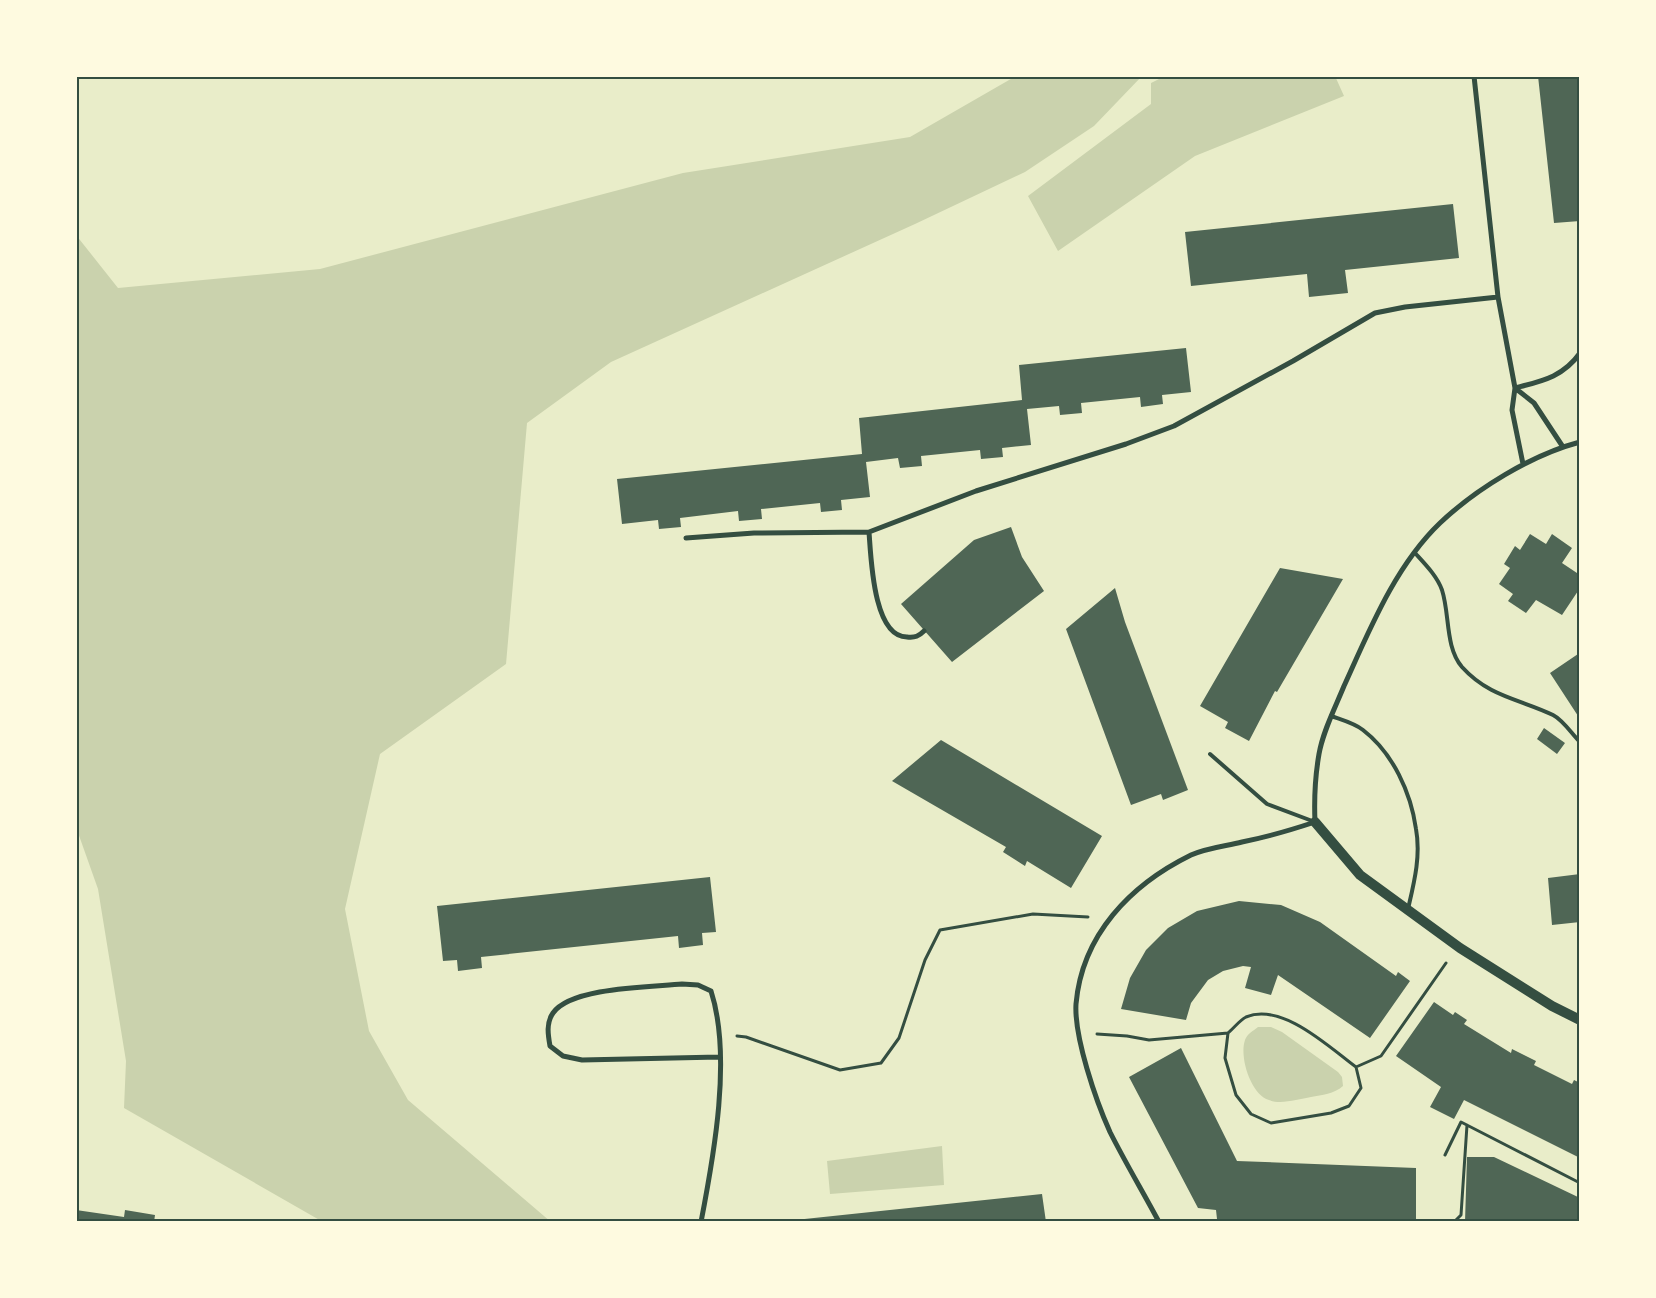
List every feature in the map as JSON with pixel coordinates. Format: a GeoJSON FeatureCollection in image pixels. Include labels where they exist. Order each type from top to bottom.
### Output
{"type":"FeatureCollection","features":[{"type":"Feature","properties":{"kind":"main road"},"geometry":{"type":"LineString","coordinates":[[1315,822],[1360,875],[1460,948],[1552,1006],[1580,1020]]}},
{"type":"Feature","properties":{"kind":"street"},"geometry":{"type":"LineString","coordinates":[[1474,76],[1498,297],[1515,388],[1512,410],[1523,464]]}},
{"type":"Feature","properties":{"kind":"street"},"geometry":{"type":"LineString","coordinates":[[686,538],[754,532],[868,532],[976,491],[1126,444],[1174,426],[1293,361],[1375,313],[1406,307],[1498,297]]}},
{"type":"Feature","properties":{"kind":"street"},"geometry":{"type":"LineString","coordinates":[[1515,388],[1546,380],[1571,366],[1580,353]]}},
{"type":"Feature","properties":{"kind":"street"},"geometry":{"type":"LineString","coordinates":[[1515,388],[1534,403],[1563,447]]}},
{"type":"Feature","properties":{"kind":"street"},"geometry":{"type":"LineString","coordinates":[[1159,1222],[1110,1131],[1078,1037],[1076,1005],[1081,974],[1090,950],[1108,918],[1138,887],[1192,854],[1281,834],[1315,822],[1314,791],[1319,752],[1331,716],[1381,609],[1415,553],[1439,524],[1465,502],[1523,464],[1580,442]]}},
{"type":"Feature","properties":{"kind":"street"},"geometry":{"type":"LineString","coordinates":[[868,532],[880,611],[888,629],[901,637],[913,638],[924,631]]}},
{"type":"Feature","properties":{"kind":"street"},"geometry":{"type":"LineString","coordinates":[[701,1222],[711,1172],[719,1095],[719,1057],[716,1008],[711,991],[698,985],[682,984],[583,994],[564,1001],[553,1013],[548,1029],[550,1046],[563,1056],[582,1060],[719,1057]]}},
{"type":"Feature","properties":{"kind":"lane"},"geometry":{"type":"LineString","coordinates":[[1415,553],[1429,568],[1441,589],[1454,656],[1463,668],[1483,685],[1508,699],[1554,716],[1580,742]]}},
{"type":"Feature","properties":{"kind":"lane"},"geometry":{"type":"LineString","coordinates":[[1331,716],[1362,728],[1379,745],[1405,786],[1417,838],[1416,874],[1408,909]]}},
{"type":"Feature","properties":{"kind":"lane"},"geometry":{"type":"LineString","coordinates":[[1210,754],[1267,804],[1315,822]]}},
{"type":"Feature","properties":{"kind":"path"},"geometry":{"type":"LineString","coordinates":[[730,1035],[746,1037],[840,1070],[881,1062],[899,1038],[925,960],[940,930],[1033,914],[1108,918]]}},
{"type":"Feature","properties":{"kind":"path"},"geometry":{"type":"LineString","coordinates":[[1356,1067],[1382,1056],[1442,967],[1460,948]]}},
{"type":"Feature","properties":{"kind":"path"},"geometry":{"type":"LineString","coordinates":[[1078,1037],[1093,1034],[1127,1036],[1149,1040],[1228,1033],[1245,1018],[1262,1014],[1280,1016],[1309,1032],[1356,1067],[1360,1088],[1348,1106],[1331,1113],[1271,1123],[1251,1114],[1236,1095],[1225,1058],[1228,1033]]}},
{"type":"Feature","properties":{"kind":"path"},"geometry":{"type":"LineString","coordinates":[[1444,1155],[1461,1122],[1580,1183]]}},
{"type":"Feature","properties":{"kind":"path"},"geometry":{"type":"LineString","coordinates":[[1454,1222],[1461,1215],[1467,1126]]}},
{"type":"Feature","properties":{"kind":"green space"},"geometry":{"type":"Polygon","coordinates":[[[1016,76],[1142,76],[1094,126],[1025,172],[611,362],[527,423],[506,664],[380,754],[345,909],[369,1031],[408,1100],[551,1222],[323,1222],[124,1108],[126,1061],[98,889],[76,827],[76,235],[118,288],[320,269],[683,173],[910,137],[1016,76]]]}},
{"type":"Feature","properties":{"kind":"green space"},"geometry":{"type":"Polygon","coordinates":[[[1165,76],[1335,76],[1344,96],[1195,156],[1058,251],[1028,196],[1151,104],[1151,83],[1165,76]]]}},
{"type":"Feature","properties":{"kind":"green space"},"geometry":{"type":"Polygon","coordinates":[[[1258,1027],[1271,1027],[1282,1032],[1338,1072],[1342,1077],[1343,1086],[1328,1094],[1290,1101],[1279,1102],[1263,1097],[1252,1083],[1245,1065],[1244,1056],[1245,1040],[1258,1027]]]}},
{"type":"Feature","properties":{"kind":"green space"},"geometry":{"type":"Polygon","coordinates":[[[942,1146],[944,1185],[830,1194],[827,1161],[942,1146]]]}},
{"type":"Feature","properties":{"kind":"building"},"geometry":{"type":"Polygon","coordinates":[[[1538,76],[1580,76],[1580,221],[1554,223],[1538,76]]]}},
{"type":"Feature","properties":{"kind":"building"},"geometry":{"type":"Polygon","coordinates":[[[1453,204],[1459,258],[1345,270],[1348,293],[1309,297],[1307,274],[1191,286],[1185,232],[1453,204]]]}},
{"type":"Feature","properties":{"kind":"building"},"geometry":{"type":"Polygon","coordinates":[[[1186,348],[1191,392],[1162,395],[1163,404],[1141,407],[1140,397],[1081,403],[1082,413],[1060,415],[1059,406],[1027,409],[1031,445],[1002,448],[1003,457],[981,459],[980,450],[921,456],[922,466],[900,468],[898,458],[866,462],[870,497],[841,500],[842,510],[821,512],[820,503],[761,509],[762,519],[739,521],[738,511],[680,518],[681,527],[659,529],[658,520],[622,524],[617,479],[862,454],[859,418],[1022,400],[1019,365],[1186,348]]]}},
{"type":"Feature","properties":{"kind":"building"},"geometry":{"type":"Polygon","coordinates":[[[1011,527],[1022,557],[1044,591],[952,662],[901,604],[974,540],[1011,527]]]}},
{"type":"Feature","properties":{"kind":"building"},"geometry":{"type":"Polygon","coordinates":[[[1530,534],[1546,544],[1552,534],[1572,548],[1562,563],[1580,575],[1580,588],[1562,615],[1536,600],[1526,613],[1508,601],[1513,594],[1499,584],[1510,568],[1504,564],[1515,546],[1520,550],[1530,534]]]}},
{"type":"Feature","properties":{"kind":"building"},"geometry":{"type":"Polygon","coordinates":[[[1280,568],[1343,579],[1277,692],[1275,691],[1249,741],[1225,728],[1228,722],[1200,706],[1280,568]]]}},
{"type":"Feature","properties":{"kind":"building"},"geometry":{"type":"Polygon","coordinates":[[[1115,588],[1125,622],[1188,790],[1163,800],[1161,794],[1131,805],[1066,629],[1115,588]]]}},
{"type":"Feature","properties":{"kind":"building"},"geometry":{"type":"Polygon","coordinates":[[[1578,654],[1580,656],[1580,719],[1550,673],[1578,654]]]}},
{"type":"Feature","properties":{"kind":"building"},"geometry":{"type":"Polygon","coordinates":[[[1544,728],[1565,743],[1557,754],[1537,739],[1544,728]]]}},
{"type":"Feature","properties":{"kind":"building"},"geometry":{"type":"Polygon","coordinates":[[[941,740],[1102,836],[1071,888],[1027,861],[1025,866],[1003,852],[1006,847],[892,781],[941,740]]]}},
{"type":"Feature","properties":{"kind":"building"},"geometry":{"type":"Polygon","coordinates":[[[1580,874],[1580,922],[1552,925],[1548,878],[1580,874]]]}},
{"type":"Feature","properties":{"kind":"building"},"geometry":{"type":"Polygon","coordinates":[[[710,877],[716,932],[702,933],[703,945],[679,948],[678,936],[481,957],[482,968],[458,971],[457,960],[443,961],[437,906],[710,877]]]}},
{"type":"Feature","properties":{"kind":"building"},"geometry":{"type":"Polygon","coordinates":[[[1239,901],[1281,905],[1320,922],[1396,976],[1398,972],[1410,981],[1370,1038],[1278,975],[1271,995],[1245,988],[1251,967],[1243,966],[1223,971],[1208,980],[1191,1003],[1186,1020],[1121,1009],[1130,978],[1146,950],[1168,928],[1197,911],[1239,901]]]}},
{"type":"Feature","properties":{"kind":"building"},"geometry":{"type":"Polygon","coordinates":[[[1434,1002],[1453,1015],[1455,1012],[1467,1020],[1464,1024],[1511,1053],[1512,1049],[1536,1061],[1534,1065],[1572,1084],[1574,1080],[1580,1083],[1580,1158],[1464,1100],[1454,1119],[1430,1107],[1441,1087],[1396,1056],[1434,1002]]]}},
{"type":"Feature","properties":{"kind":"building"},"geometry":{"type":"Polygon","coordinates":[[[1181,1048],[1237,1161],[1416,1168],[1416,1222],[1265,1222],[1217,1219],[1216,1210],[1198,1208],[1129,1077],[1181,1048]]]}},
{"type":"Feature","properties":{"kind":"building"},"geometry":{"type":"Polygon","coordinates":[[[1467,1157],[1494,1157],[1580,1198],[1580,1222],[1465,1222],[1467,1157]]]}},
{"type":"Feature","properties":{"kind":"building"},"geometry":{"type":"Polygon","coordinates":[[[1042,1194],[1046,1222],[795,1222],[795,1220],[1042,1194]]]}},
{"type":"Feature","properties":{"kind":"building"},"geometry":{"type":"Polygon","coordinates":[[[76,1210],[124,1217],[125,1210],[155,1215],[154,1222],[76,1222],[76,1210]]]}}]}
